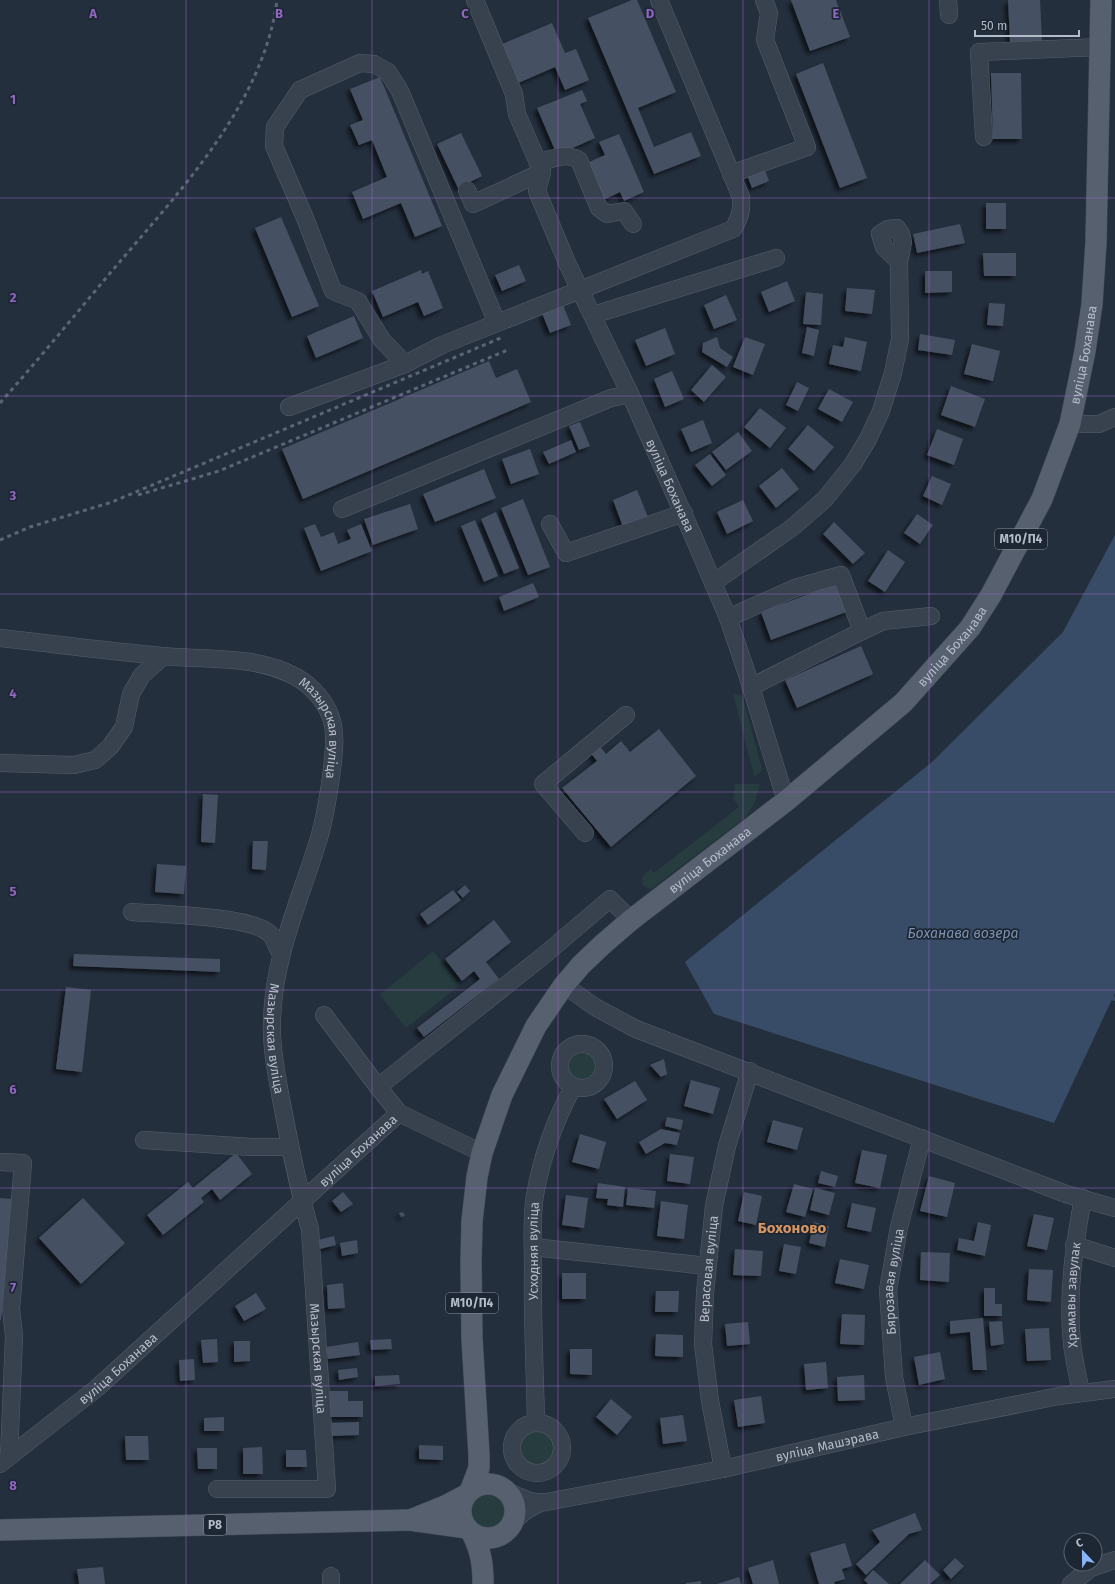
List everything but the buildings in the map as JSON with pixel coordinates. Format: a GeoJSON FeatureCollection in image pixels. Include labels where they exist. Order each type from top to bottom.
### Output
{"type":"FeatureCollection","features":[{"type":"Feature","properties":{"kind":"main road","name":"вуліца Боханава"},"geometry":{"type":"LineString","coordinates":[[482,1153],[502,1095],[518,1060],[536,1026],[564,985],[581,965],[602,944],[630,920],[786,801],[903,703],[970,628],[991,595],[1042,499],[1070,424],[1085,351],[1092,304],[1096,242],[1101,0]]}},
{"type":"Feature","properties":{"kind":"main road","name":"М10/П4"},"geometry":{"type":"LineString","coordinates":[[470,1530],[463,1522],[461,1508],[479,1468],[472,1339],[471,1262],[472,1221],[477,1177],[482,1153]]}},
{"type":"Feature","properties":{"kind":"main road"},"geometry":{"type":"LineString","coordinates":[[479,1454],[512,1498],[515,1506],[515,1514],[507,1528],[486,1552],[483,1575]]}},
{"type":"Feature","properties":{"kind":"main road"},"geometry":{"type":"LineString","coordinates":[[469,1492],[485,1484],[494,1484],[504,1489]]}},
{"type":"Feature","properties":{"kind":"main road","name":"Р8"},"geometry":{"type":"LineString","coordinates":[[410,1520],[445,1506],[469,1492]]}},
{"type":"Feature","properties":{"kind":"main road","name":"Р8"},"geometry":{"type":"LineString","coordinates":[[10,1530],[410,1520],[470,1530]]}},
{"type":"Feature","properties":{"kind":"main road"},"geometry":{"type":"LineString","coordinates":[[470,1530],[480,1537],[490,1538],[507,1528]]}},
{"type":"Feature","properties":{"kind":"main road"},"geometry":{"type":"LineString","coordinates":[[470,1530],[480,1552],[483,1575]]}},
{"type":"Feature","properties":{"kind":"street"},"geometry":{"type":"LineString","coordinates":[[475,0],[514,94],[517,114],[540,168]]}},
{"type":"Feature","properties":{"kind":"street"},"geometry":{"type":"LineString","coordinates":[[288,407],[405,364],[442,345],[733,229],[739,220],[742,208],[741,197],[659,0]]}},
{"type":"Feature","properties":{"kind":"street"},"geometry":{"type":"LineString","coordinates":[[731,174],[807,147],[765,40],[769,13],[764,0]]}},
{"type":"Feature","properties":{"kind":"street"},"geometry":{"type":"LineString","coordinates":[[984,136],[979,52],[1100,47]]}},
{"type":"Feature","properties":{"kind":"street"},"geometry":{"type":"LineString","coordinates":[[405,364],[382,340],[358,301],[333,291],[305,218],[274,146],[275,127],[300,90],[360,63],[374,64],[388,72],[400,91],[497,323]]}},
{"type":"Feature","properties":{"kind":"street"},"geometry":{"type":"LineString","coordinates":[[467,190],[473,204],[560,156],[572,156],[579,160],[599,208],[607,214],[624,211],[633,224]]}},
{"type":"Feature","properties":{"kind":"street","name":"вуліца Боханава"},"geometry":{"type":"LineString","coordinates":[[540,168],[537,191],[580,290],[630,394],[684,513],[728,618],[751,686],[786,801]]}},
{"type":"Feature","properties":{"kind":"street"},"geometry":{"type":"LineString","coordinates":[[593,315],[776,258]]}},
{"type":"Feature","properties":{"kind":"street"},"geometry":{"type":"LineString","coordinates":[[713,583],[793,527],[825,499],[853,464],[868,439],[886,396],[893,373],[900,338],[899,262]]}},
{"type":"Feature","properties":{"kind":"street"},"geometry":{"type":"LineString","coordinates":[[342,509],[612,398],[630,394]]}},
{"type":"Feature","properties":{"kind":"street"},"geometry":{"type":"LineString","coordinates":[[1070,424],[1099,424],[1115,417]]}},
{"type":"Feature","properties":{"kind":"street"},"geometry":{"type":"LineString","coordinates":[[550,524],[566,553],[684,513]]}},
{"type":"Feature","properties":{"kind":"street"},"geometry":{"type":"LineString","coordinates":[[728,618],[795,588],[841,575],[862,631]]}},
{"type":"Feature","properties":{"kind":"street"},"geometry":{"type":"LineString","coordinates":[[751,686],[883,621],[931,616]]}},
{"type":"Feature","properties":{"kind":"street","name":"Мазырская вуліца"},"geometry":{"type":"LineString","coordinates":[[0,638],[164,656],[228,660],[266,665],[284,671],[298,678],[313,689],[326,708],[333,723],[335,742],[326,808],[319,838],[281,954],[274,995],[272,1022],[276,1068],[290,1147],[302,1202],[310,1229],[327,1489],[217,1488]]}},
{"type":"Feature","properties":{"kind":"street"},"geometry":{"type":"LineString","coordinates":[[0,763],[74,765],[95,760],[110,747],[124,727],[131,694],[142,675],[164,656]]}},
{"type":"Feature","properties":{"kind":"street"},"geometry":{"type":"LineString","coordinates":[[585,833],[543,784],[626,715]]}},
{"type":"Feature","properties":{"kind":"street"},"geometry":{"type":"LineString","coordinates":[[378,1087],[543,956],[610,899],[630,920]]}},
{"type":"Feature","properties":{"kind":"street"},"geometry":{"type":"LineString","coordinates":[[132,912],[238,921],[256,925],[269,933],[281,954]]}},
{"type":"Feature","properties":{"kind":"street"},"geometry":{"type":"LineString","coordinates":[[564,985],[595,1006],[636,1029],[750,1071],[1066,1194],[1115,1208]]}},
{"type":"Feature","properties":{"kind":"street"},"geometry":{"type":"LineString","coordinates":[[324,1015],[399,1113]]}},
{"type":"Feature","properties":{"kind":"street","name":"Верасовая вуліца"},"geometry":{"type":"LineString","coordinates":[[723,1469],[710,1401],[703,1344],[707,1266],[715,1198],[727,1146],[750,1071]]}},
{"type":"Feature","properties":{"kind":"street","name":"Усходняя вуліца"},"geometry":{"type":"LineString","coordinates":[[536,1422],[532,1309],[535,1197],[549,1139],[560,1111],[573,1087]]}},
{"type":"Feature","properties":{"kind":"street","name":"вуліца Боханава"},"geometry":{"type":"LineString","coordinates":[[4,1460],[97,1388],[399,1113],[482,1153]]}},
{"type":"Feature","properties":{"kind":"street","name":"Бярозавая вуліца"},"geometry":{"type":"LineString","coordinates":[[904,1427],[894,1377],[888,1290],[899,1227],[922,1138]]}},
{"type":"Feature","properties":{"kind":"street"},"geometry":{"type":"LineString","coordinates":[[144,1140],[252,1147],[290,1147]]}},
{"type":"Feature","properties":{"kind":"street"},"geometry":{"type":"LineString","coordinates":[[0,1162],[23,1163],[11,1309],[14,1336],[4,1460]]}},
{"type":"Feature","properties":{"kind":"street","name":"Храмавы завулак"},"geometry":{"type":"LineString","coordinates":[[1081,1393],[1072,1345],[1070,1294],[1074,1245],[1083,1198]]}},
{"type":"Feature","properties":{"kind":"street"},"geometry":{"type":"LineString","coordinates":[[1074,1245],[1115,1258]]}},
{"type":"Feature","properties":{"kind":"street"},"geometry":{"type":"LineString","coordinates":[[533,1247],[707,1266]]}},
{"type":"Feature","properties":{"kind":"street","name":"вуліца Машэрава"},"geometry":{"type":"LineString","coordinates":[[507,1528],[525,1510],[540,1503],[723,1469],[904,1427],[1081,1393],[1115,1389]]}},
{"type":"Feature","properties":{"kind":"street","name":"вуліца Машэрава"},"geometry":{"type":"LineString","coordinates":[[504,1489],[530,1501],[540,1503]]}},
{"type":"Feature","properties":{"kind":"street"},"geometry":{"type":"LineString","coordinates":[[1071,1584],[1091,1568],[1115,1560]]}},
{"type":"Feature","properties":{"kind":"green space"},"geometry":{"type":"Polygon","coordinates":[[[733,694],[740,695],[743,698],[762,769],[757,775],[754,775],[733,694]]]}},
{"type":"Feature","properties":{"kind":"green space"},"geometry":{"type":"Polygon","coordinates":[[[735,784],[760,784],[755,802],[746,817],[651,889],[643,885],[643,877],[648,871],[651,869],[654,873],[739,807],[733,798],[735,784]]]}},
{"type":"Feature","properties":{"kind":"green space"},"geometry":{"type":"Polygon","coordinates":[[[433,951],[460,985],[406,1028],[380,995],[433,951]]]}},
{"type":"Feature","properties":{"kind":"green space"},"geometry":{"type":"Polygon","coordinates":[[[582,1053],[593,1057],[597,1068],[593,1079],[582,1083],[571,1079],[567,1068],[571,1057],[582,1053]]]}},
{"type":"Feature","properties":{"kind":"green space"},"geometry":{"type":"Polygon","coordinates":[[[532,1431],[540,1431],[550,1436],[554,1443],[554,1457],[550,1464],[540,1469],[532,1469],[522,1464],[520,1461],[517,1454],[517,1446],[522,1436],[525,1434],[532,1431]]]}},
{"type":"Feature","properties":{"kind":"green space"},"geometry":{"type":"Polygon","coordinates":[[[492,1491],[499,1494],[505,1500],[508,1511],[507,1519],[499,1528],[492,1531],[484,1531],[477,1528],[469,1519],[468,1507],[471,1500],[480,1492],[492,1491]]]}},
{"type":"Feature","properties":{"kind":"water","name":"Боханава возера"},"geometry":{"type":"Polygon","coordinates":[[[1115,535],[1115,993],[1054,1123],[714,1014],[685,962],[932,762],[1063,632],[1115,535]]]}},
{"type":"Feature","properties":{"kind":"railway"},"geometry":{"type":"LineString","coordinates":[[0,403],[167,206],[216,143],[238,109],[256,74],[269,38],[277,0]]}},
{"type":"Feature","properties":{"kind":"railway"},"geometry":{"type":"LineString","coordinates":[[0,540],[30,527],[112,502],[503,337]]}},
{"type":"Feature","properties":{"kind":"railway"},"geometry":{"type":"LineString","coordinates":[[138,495],[219,471],[510,349]]}},
{"type":"Feature","properties":{"kind":"district","name":"Бохоново"},"geometry":{"type":"Point","coordinates":[792,1228]}}]}
